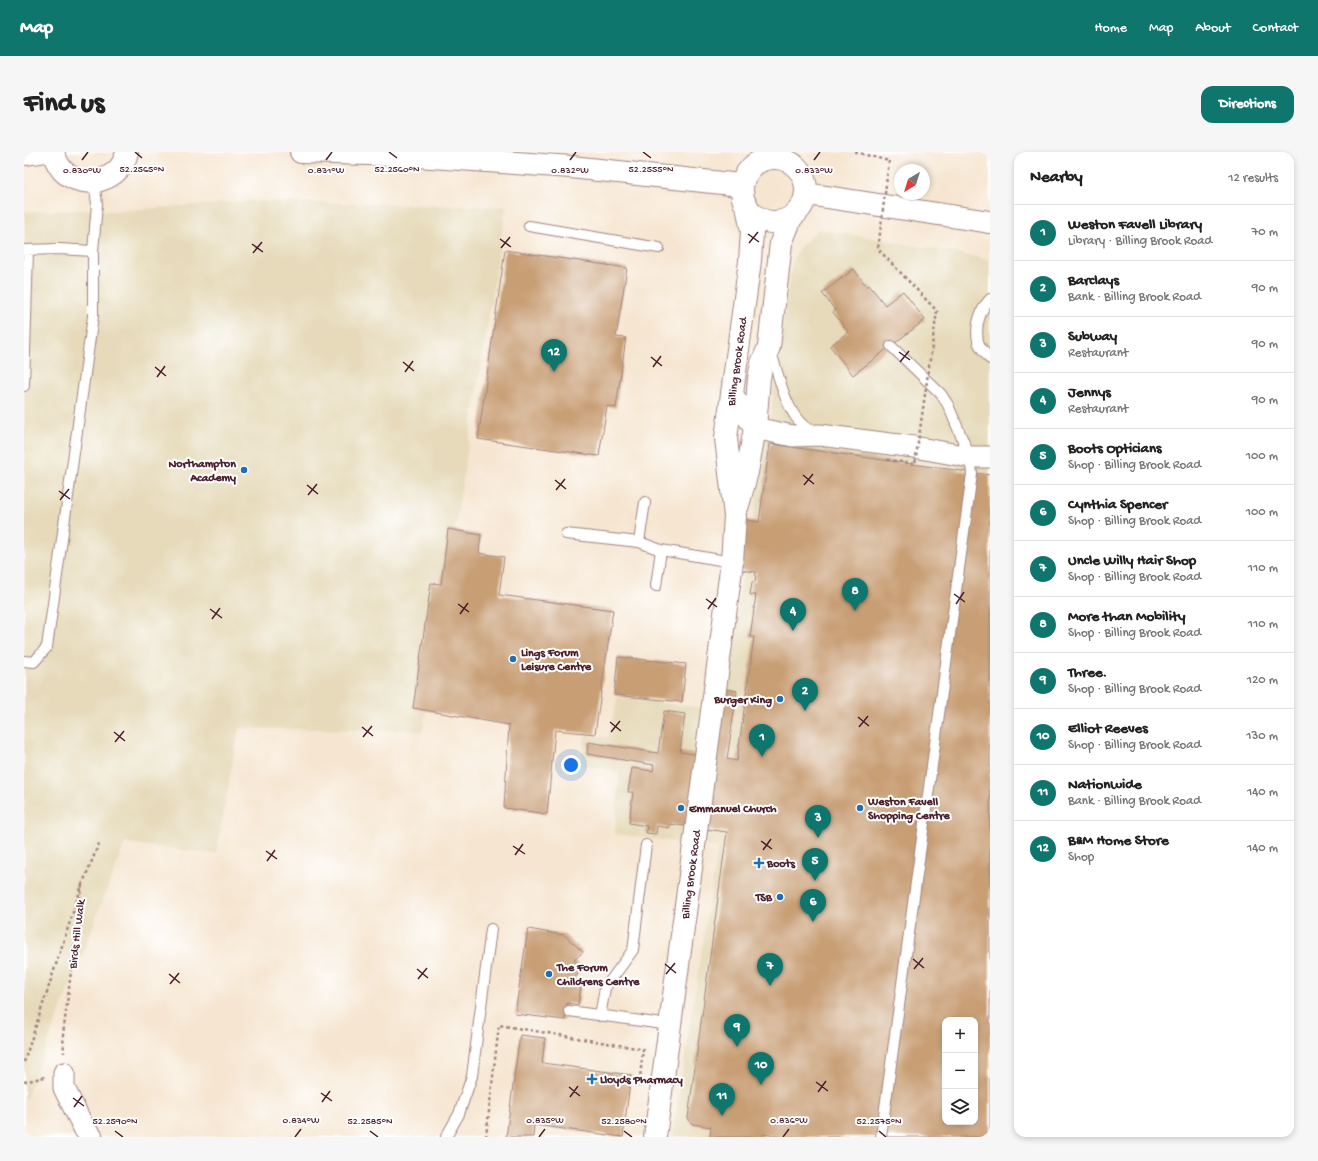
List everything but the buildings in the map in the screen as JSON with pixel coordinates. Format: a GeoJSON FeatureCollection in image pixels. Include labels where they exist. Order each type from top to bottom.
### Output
{"type":"FeatureCollection","features":[{"type":"Feature","properties":{"kind":"street"},"geometry":{"type":"LineString","coordinates":[[24,154],[40,152]]}},
{"type":"Feature","properties":{"kind":"street"},"geometry":{"type":"LineString","coordinates":[[53,152],[56,162],[72,177],[83,181],[94,182],[107,178],[118,170],[126,158],[127,152]]}},
{"type":"Feature","properties":{"kind":"street"},"geometry":{"type":"LineString","coordinates":[[301,152],[426,156],[571,167],[741,185]]}},
{"type":"Feature","properties":{"kind":"street"},"geometry":{"type":"LineString","coordinates":[[777,155],[788,160],[800,170],[806,184],[807,194],[801,208],[791,218],[779,222],[766,221],[755,216],[747,206],[742,195],[741,185],[747,172],[755,163],[765,158],[777,155]]}},
{"type":"Feature","properties":{"kind":"street"},"geometry":{"type":"LineString","coordinates":[[807,194],[990,222]]}},
{"type":"Feature","properties":{"kind":"street","name":"Billing Brook Road"},"geometry":{"type":"LineString","coordinates":[[655,1137],[732,562],[735,516],[726,438],[752,240],[752,231],[747,206]]}},
{"type":"Feature","properties":{"kind":"street","name":"Billing Brook Road"},"geometry":{"type":"LineString","coordinates":[[735,516],[747,472],[755,428],[762,364],[769,347],[781,243],[791,218]]}},
{"type":"Feature","properties":{"kind":"street"},"geometry":{"type":"LineString","coordinates":[[732,394],[755,428],[793,436],[820,435],[980,457]]}},
{"type":"Feature","properties":{"kind":"street"},"geometry":{"type":"LineString","coordinates":[[64,1073],[64,1088],[85,1130],[92,1137]]}},
{"type":"Feature","properties":{"kind":"lane"},"geometry":{"type":"LineString","coordinates":[[24,661],[34,662],[47,647],[93,316],[93,251],[97,204],[94,182]]}},
{"type":"Feature","properties":{"kind":"lane"},"geometry":{"type":"LineString","coordinates":[[529,226],[659,248]]}},
{"type":"Feature","properties":{"kind":"lane"},"geometry":{"type":"LineString","coordinates":[[24,386],[26,250],[59,249],[93,251]]}},
{"type":"Feature","properties":{"kind":"lane"},"geometry":{"type":"LineString","coordinates":[[990,300],[985,304],[978,321],[978,342],[990,359]]}},
{"type":"Feature","properties":{"kind":"lane"},"geometry":{"type":"LineString","coordinates":[[881,1137],[972,474],[980,457],[940,394],[891,346]]}},
{"type":"Feature","properties":{"kind":"lane"},"geometry":{"type":"LineString","coordinates":[[769,347],[780,384],[793,413],[804,426],[820,435]]}},
{"type":"Feature","properties":{"kind":"lane"},"geometry":{"type":"LineString","coordinates":[[640,542],[645,502]]}},
{"type":"Feature","properties":{"kind":"lane"},"geometry":{"type":"LineString","coordinates":[[566,534],[640,542],[661,550],[732,562]]}},
{"type":"Feature","properties":{"kind":"lane"},"geometry":{"type":"LineString","coordinates":[[656,586],[661,550]]}},
{"type":"Feature","properties":{"kind":"lane"},"geometry":{"type":"LineString","coordinates":[[600,1016],[605,988],[633,950],[646,844]]}},
{"type":"Feature","properties":{"kind":"lane"},"geometry":{"type":"LineString","coordinates":[[446,1137],[459,1114],[472,1076],[491,929]]}},
{"type":"Feature","properties":{"kind":"lane"},"geometry":{"type":"LineString","coordinates":[[569,1011],[670,1025]]}},
{"type":"Feature","properties":{"kind":"path"},"geometry":{"type":"LineString","coordinates":[[855,152],[889,161],[878,249],[937,311],[915,464],[888,461]]}},
{"type":"Feature","properties":{"kind":"path"},"geometry":{"type":"LineString","coordinates":[[82,885],[100,841]]}},
{"type":"Feature","properties":{"kind":"path","name":"Birds Hill Walk"},"geometry":{"type":"LineString","coordinates":[[24,1062],[82,885]]}},
{"type":"Feature","properties":{"kind":"path","name":"Birds Hill Walk"},"geometry":{"type":"LineString","coordinates":[[64,1073],[64,1035],[82,885]]}},
{"type":"Feature","properties":{"kind":"path"},"geometry":{"type":"LineString","coordinates":[[486,1137],[499,1025],[643,1049],[638,1095]]}},
{"type":"Feature","properties":{"kind":"shaded area","name":"Northampton Academy"},"geometry":{"type":"Polygon","coordinates":[[[246,201],[506,207],[423,731],[239,728],[216,854],[125,843],[26,1099],[24,1099],[24,212],[80,210],[117,211],[246,201]]]}},
{"type":"Feature","properties":{"kind":"shaded area","name":"Weston Favell Shopping Centre"},"geometry":{"type":"Polygon","coordinates":[[[818,229],[990,260],[990,1137],[672,1137],[718,847],[615,834],[619,771],[581,765],[585,735],[608,737],[618,697],[719,710],[765,453],[792,262],[799,248],[818,229]]]}},
{"type":"Feature","properties":{"kind":"place","name":"B&M Home Store"},"geometry":{"type":"Point","coordinates":[554,372]}},
{"type":"Feature","properties":{"kind":"place","name":"Northampton Academy"},"geometry":{"type":"Point","coordinates":[244,470]}},
{"type":"Feature","properties":{"kind":"place","name":"More than Mobility"},"geometry":{"type":"Point","coordinates":[855,611]}},
{"type":"Feature","properties":{"kind":"place","name":"Jennys"},"geometry":{"type":"Point","coordinates":[793,631]}},
{"type":"Feature","properties":{"kind":"place","name":"Lings Forum Leisure Centre"},"geometry":{"type":"Point","coordinates":[513,659]}},
{"type":"Feature","properties":{"kind":"place","name":"Burger King"},"geometry":{"type":"Point","coordinates":[780,699]}},
{"type":"Feature","properties":{"kind":"place","name":"Barclays"},"geometry":{"type":"Point","coordinates":[805,711]}},
{"type":"Feature","properties":{"kind":"place","name":"Weston Favell Library"},"geometry":{"type":"Point","coordinates":[762,757]}},
{"type":"Feature","properties":{"kind":"place","name":"Emmanuel Church"},"geometry":{"type":"Point","coordinates":[681,808]}},
{"type":"Feature","properties":{"kind":"place","name":"Weston Favell Shopping Centre"},"geometry":{"type":"Point","coordinates":[860,808]}},
{"type":"Feature","properties":{"kind":"place","name":"Subway"},"geometry":{"type":"Point","coordinates":[818,838]}},
{"type":"Feature","properties":{"kind":"place","name":"Boots"},"geometry":{"type":"Point","coordinates":[759,863]}},
{"type":"Feature","properties":{"kind":"place","name":"Boots Opticians"},"geometry":{"type":"Point","coordinates":[815,881]}},
{"type":"Feature","properties":{"kind":"place","name":"TSB"},"geometry":{"type":"Point","coordinates":[780,897]}},
{"type":"Feature","properties":{"kind":"place","name":"Cynthia Spencer"},"geometry":{"type":"Point","coordinates":[813,922]}},
{"type":"Feature","properties":{"kind":"place","name":"The Forum Childrens Centre"},"geometry":{"type":"Point","coordinates":[549,974]}},
{"type":"Feature","properties":{"kind":"place","name":"Uncle Willy Hair Shop"},"geometry":{"type":"Point","coordinates":[770,986]}},
{"type":"Feature","properties":{"kind":"place","name":"Three."},"geometry":{"type":"Point","coordinates":[737,1047]}},
{"type":"Feature","properties":{"kind":"place","name":"Lloyds Pharmacy"},"geometry":{"type":"Point","coordinates":[592,1079]}},
{"type":"Feature","properties":{"kind":"place","name":"Elliot Reeves"},"geometry":{"type":"Point","coordinates":[761,1085]}},
{"type":"Feature","properties":{"kind":"place","name":"Nationwide"},"geometry":{"type":"Point","coordinates":[722,1116]}}]}
